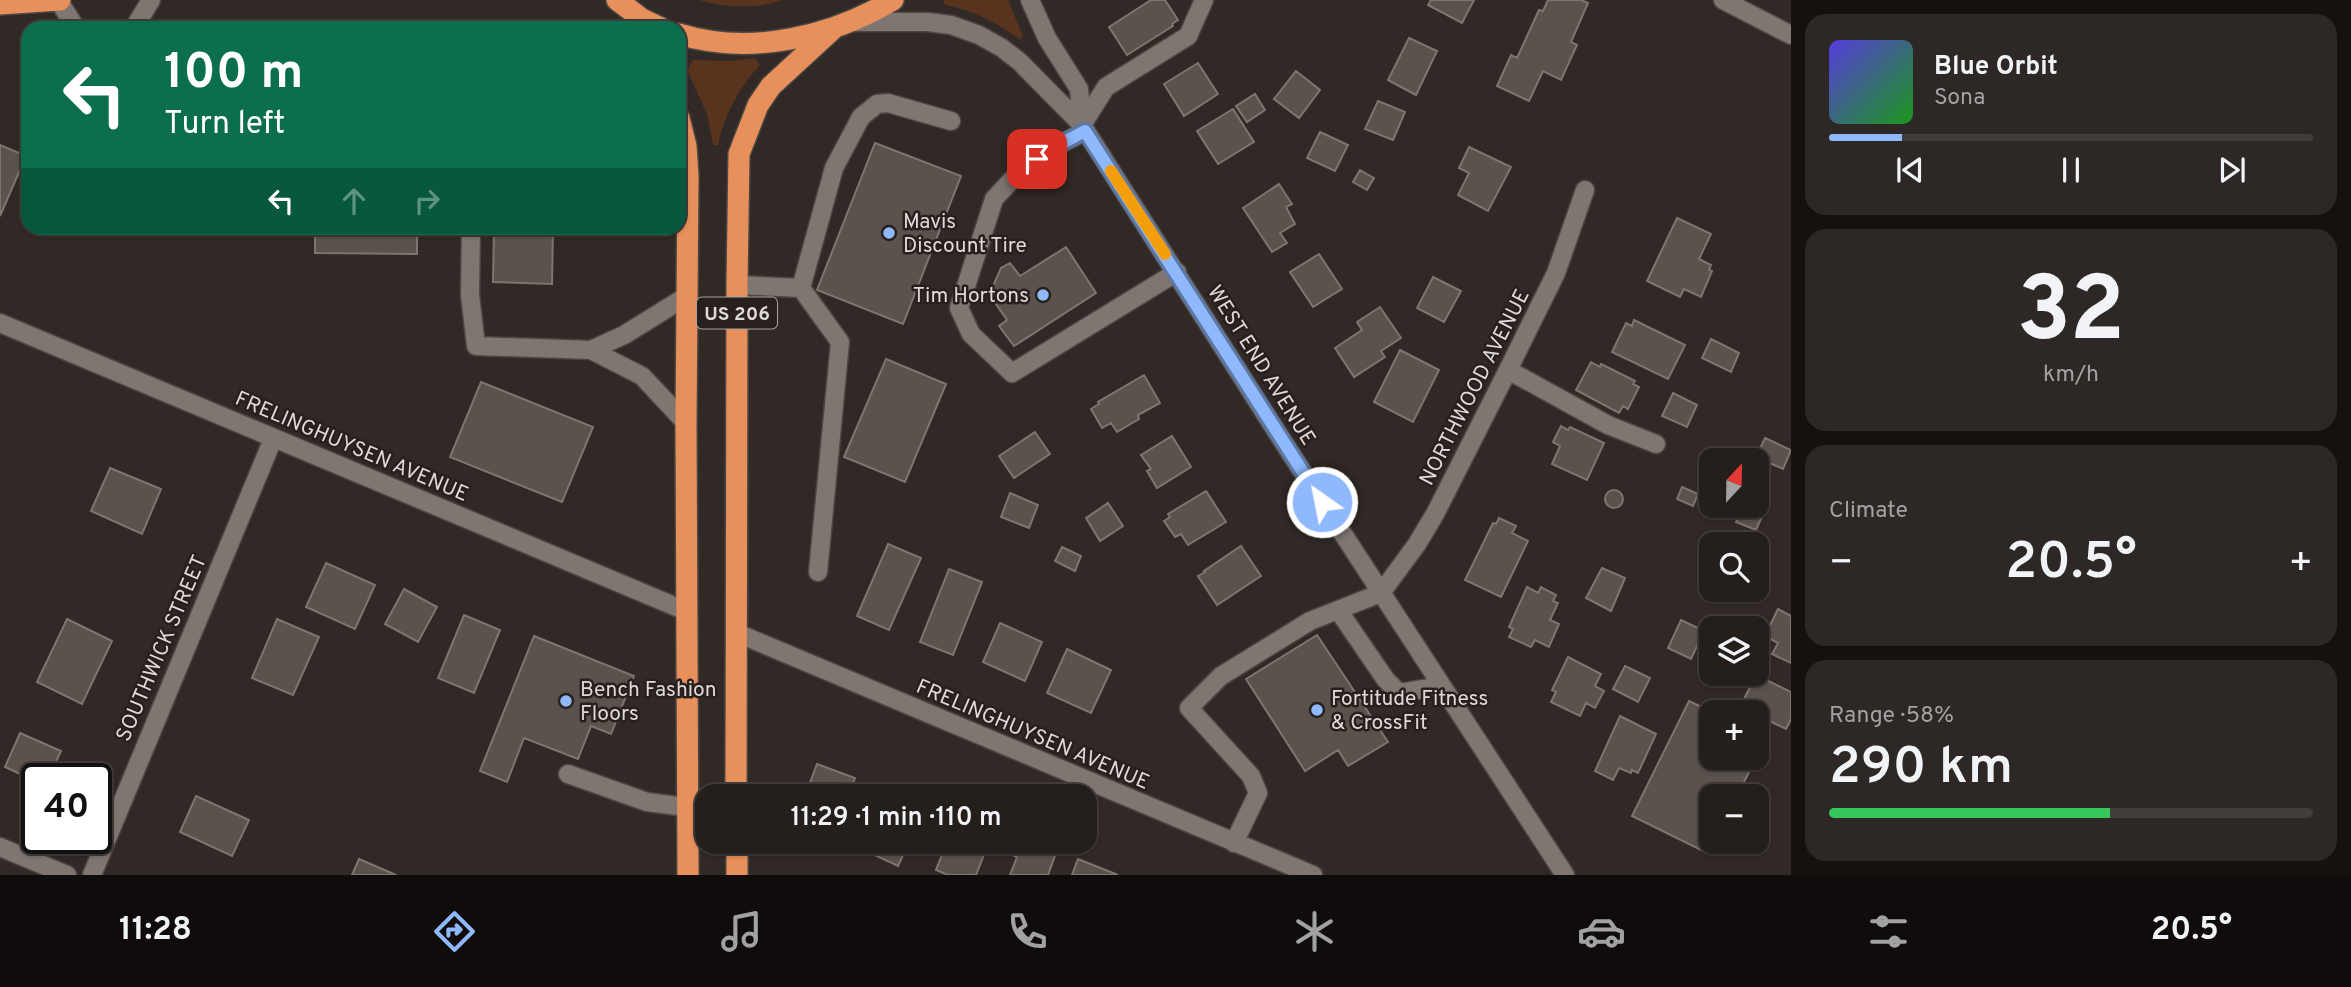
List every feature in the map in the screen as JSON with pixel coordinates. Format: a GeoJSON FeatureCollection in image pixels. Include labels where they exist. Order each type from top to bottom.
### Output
{"type":"FeatureCollection","features":[{"type":"Feature","properties":{"kind":"highway"},"geometry":{"type":"LineString","coordinates":[[0,4],[59,0]]}},
{"type":"Feature","properties":{"kind":"highway","name":"US 206"},"geometry":{"type":"LineString","coordinates":[[736,784],[739,154],[758,105],[771,86],[841,26],[893,0]]}},
{"type":"Feature","properties":{"kind":"highway"},"geometry":{"type":"LineString","coordinates":[[622,2],[632,21]]}},
{"type":"Feature","properties":{"kind":"highway"},"geometry":{"type":"LineString","coordinates":[[622,2],[646,21]]}},
{"type":"Feature","properties":{"kind":"highway","name":"US 206"},"geometry":{"type":"LineString","coordinates":[[686,36],[713,42],[750,44],[841,26]]}},
{"type":"Feature","properties":{"kind":"highway","name":"US 206"},"geometry":{"type":"LineString","coordinates":[[686,146],[688,875]]}},
{"type":"Feature","properties":{"kind":"highway"},"geometry":{"type":"LineString","coordinates":[[737,854],[737,875]]}},
{"type":"Feature","properties":{"kind":"street"},"geometry":{"type":"LineString","coordinates":[[59,0],[72,21]]}},
{"type":"Feature","properties":{"kind":"street"},"geometry":{"type":"LineString","coordinates":[[138,21],[151,0]]}},
{"type":"Feature","properties":{"kind":"street","name":"WEST END AVENUE"},"geometry":{"type":"LineString","coordinates":[[1030,0],[1047,38],[1079,89],[1083,128]]}},
{"type":"Feature","properties":{"kind":"street"},"geometry":{"type":"LineString","coordinates":[[1177,272],[1012,373],[971,334],[959,308],[994,199],[1020,171],[1083,128],[1106,87],[1188,36],[1204,0]]}},
{"type":"Feature","properties":{"kind":"street"},"geometry":{"type":"LineString","coordinates":[[1723,0],[1791,35]]}},
{"type":"Feature","properties":{"kind":"street","name":"WEST END AVENUE"},"geometry":{"type":"LineString","coordinates":[[841,26],[928,22],[951,25],[979,35],[1020,62],[1083,128],[1565,875]]}},
{"type":"Feature","properties":{"kind":"street"},"geometry":{"type":"LineString","coordinates":[[801,288],[835,168],[861,117],[877,104],[888,103],[951,121]]}},
{"type":"Feature","properties":{"kind":"street","name":"NORTHWOOD AVENUE"},"geometry":{"type":"LineString","coordinates":[[1381,593],[1435,514],[1508,370],[1556,273],[1585,190]]}},
{"type":"Feature","properties":{"kind":"street"},"geometry":{"type":"LineString","coordinates":[[471,235],[470,295],[475,346],[591,350],[642,376],[686,423]]}},
{"type":"Feature","properties":{"kind":"street"},"geometry":{"type":"LineString","coordinates":[[737,285],[801,288]]}},
{"type":"Feature","properties":{"kind":"street"},"geometry":{"type":"LineString","coordinates":[[801,288],[840,342],[818,572]]}},
{"type":"Feature","properties":{"kind":"street"},"geometry":{"type":"LineString","coordinates":[[591,350],[624,335],[687,296]]}},
{"type":"Feature","properties":{"kind":"street","name":"FRELINGHUYSEN AVENUE"},"geometry":{"type":"LineString","coordinates":[[0,323],[686,611]]}},
{"type":"Feature","properties":{"kind":"street"},"geometry":{"type":"LineString","coordinates":[[1508,370],[1608,425],[1656,444]]}},
{"type":"Feature","properties":{"kind":"street","name":"SOUTHWICK STREET"},"geometry":{"type":"LineString","coordinates":[[92,875],[272,439]]}},
{"type":"Feature","properties":{"kind":"street"},"geometry":{"type":"LineString","coordinates":[[1234,843],[1258,793],[1251,776],[1189,708],[1221,676],[1310,621],[1381,593]]}},
{"type":"Feature","properties":{"kind":"street"},"geometry":{"type":"LineString","coordinates":[[1338,610],[1386,680],[1399,693],[1442,686]]}},
{"type":"Feature","properties":{"kind":"street","name":"FRELINGHUYSEN AVENUE"},"geometry":{"type":"LineString","coordinates":[[737,633],[1313,875]]}},
{"type":"Feature","properties":{"kind":"street"},"geometry":{"type":"LineString","coordinates":[[568,774],[647,802],[686,807]]}},
{"type":"Feature","properties":{"kind":"street"},"geometry":{"type":"LineString","coordinates":[[0,847],[67,875]]}},
{"type":"Feature","properties":{"kind":"shaded area"},"geometry":{"type":"Polygon","coordinates":[[[699,0],[783,0],[741,6],[699,0]]]}},
{"type":"Feature","properties":{"kind":"shaded area"},"geometry":{"type":"Polygon","coordinates":[[[943,0],[1008,0],[1023,36],[1020,40],[985,18],[945,5],[943,0]]]}},
{"type":"Feature","properties":{"kind":"shaded area"},"geometry":{"type":"Polygon","coordinates":[[[755,58],[760,65],[733,102],[718,145],[713,145],[707,114],[687,70],[693,60],[729,61],[755,58]]]}},
{"type":"Feature","properties":{"kind":"building"},"geometry":{"type":"Polygon","coordinates":[[[1151,0],[1165,0],[1178,20],[1173,26],[1127,55],[1109,27],[1151,0]]]}},
{"type":"Feature","properties":{"kind":"building"},"geometry":{"type":"Polygon","coordinates":[[[1431,0],[1474,0],[1462,23],[1428,5],[1431,0]]]}},
{"type":"Feature","properties":{"kind":"building"},"geometry":{"type":"Polygon","coordinates":[[[1548,0],[1581,0],[1588,3],[1571,42],[1577,45],[1561,80],[1543,71],[1529,101],[1497,86],[1511,55],[1517,58],[1539,10],[1543,11],[1548,0]]]}},
{"type":"Feature","properties":{"kind":"building"},"geometry":{"type":"Polygon","coordinates":[[[1409,38],[1437,51],[1416,95],[1388,80],[1409,38]]]}},
{"type":"Feature","properties":{"kind":"building"},"geometry":{"type":"Polygon","coordinates":[[[1198,63],[1218,94],[1184,116],[1164,84],[1198,63]]]}},
{"type":"Feature","properties":{"kind":"building"},"geometry":{"type":"Polygon","coordinates":[[[1296,71],[1320,90],[1299,118],[1274,99],[1296,71]]]}},
{"type":"Feature","properties":{"kind":"building"},"geometry":{"type":"Polygon","coordinates":[[[1255,94],[1265,110],[1247,122],[1236,106],[1255,94]]]}},
{"type":"Feature","properties":{"kind":"building"},"geometry":{"type":"Polygon","coordinates":[[[1378,101],[1405,112],[1393,140],[1365,129],[1378,101]]]}},
{"type":"Feature","properties":{"kind":"building"},"geometry":{"type":"Polygon","coordinates":[[[1233,109],[1254,142],[1218,164],[1197,131],[1233,109]]]}},
{"type":"Feature","properties":{"kind":"building"},"geometry":{"type":"Polygon","coordinates":[[[1320,132],[1348,145],[1335,171],[1307,158],[1320,132]]]}},
{"type":"Feature","properties":{"kind":"building","name":"Mavis Discount Tire"},"geometry":{"type":"Polygon","coordinates":[[[875,143],[961,176],[903,324],[817,290],[875,143]]]}},
{"type":"Feature","properties":{"kind":"building"},"geometry":{"type":"Polygon","coordinates":[[[0,145],[21,154],[21,168],[0,216],[0,145]]]}},
{"type":"Feature","properties":{"kind":"building"},"geometry":{"type":"Polygon","coordinates":[[[1469,147],[1511,167],[1488,211],[1458,195],[1469,173],[1459,168],[1469,147]]]}},
{"type":"Feature","properties":{"kind":"building"},"geometry":{"type":"Polygon","coordinates":[[[1360,170],[1374,178],[1367,190],[1353,182],[1360,170]]]}},
{"type":"Feature","properties":{"kind":"building"},"geometry":{"type":"Polygon","coordinates":[[[1279,184],[1292,204],[1286,207],[1295,224],[1280,233],[1287,243],[1272,252],[1243,208],[1279,184]]]}},
{"type":"Feature","properties":{"kind":"building"},"geometry":{"type":"Polygon","coordinates":[[[1677,218],[1711,234],[1699,259],[1711,265],[1709,270],[1712,271],[1701,297],[1684,289],[1680,297],[1647,281],[1677,218]]]}},
{"type":"Feature","properties":{"kind":"building"},"geometry":{"type":"Polygon","coordinates":[[[315,235],[417,235],[417,254],[315,253],[315,235]]]}},
{"type":"Feature","properties":{"kind":"building"},"geometry":{"type":"Polygon","coordinates":[[[494,235],[553,235],[552,284],[493,282],[494,235]]]}},
{"type":"Feature","properties":{"kind":"building","name":"Tim Hortons"},"geometry":{"type":"Polygon","coordinates":[[[1066,247],[1096,293],[1014,346],[999,326],[1007,320],[991,297],[997,292],[993,286],[1001,268],[1010,263],[1020,276],[1066,247]]]}},
{"type":"Feature","properties":{"kind":"building"},"geometry":{"type":"Polygon","coordinates":[[[1319,254],[1342,289],[1313,307],[1290,272],[1319,254]]]}},
{"type":"Feature","properties":{"kind":"building"},"geometry":{"type":"Polygon","coordinates":[[[1433,277],[1461,291],[1444,322],[1417,308],[1433,277]]]}},
{"type":"Feature","properties":{"kind":"building"},"geometry":{"type":"Polygon","coordinates":[[[1380,307],[1401,338],[1381,351],[1385,357],[1354,377],[1335,348],[1362,330],[1357,322],[1380,307]]]}},
{"type":"Feature","properties":{"kind":"building"},"geometry":{"type":"Polygon","coordinates":[[[1634,320],[1685,345],[1668,379],[1612,352],[1626,323],[1632,326],[1634,320]]]}},
{"type":"Feature","properties":{"kind":"building"},"geometry":{"type":"Polygon","coordinates":[[[1711,339],[1739,353],[1731,372],[1702,358],[1711,339]]]}},
{"type":"Feature","properties":{"kind":"building"},"geometry":{"type":"Polygon","coordinates":[[[1400,350],[1439,370],[1413,422],[1374,402],[1400,350]]]}},
{"type":"Feature","properties":{"kind":"building"},"geometry":{"type":"Polygon","coordinates":[[[886,359],[946,384],[905,482],[844,457],[886,359]]]}},
{"type":"Feature","properties":{"kind":"building"},"geometry":{"type":"Polygon","coordinates":[[[1591,362],[1600,367],[1601,364],[1635,381],[1633,384],[1639,387],[1628,409],[1623,406],[1619,413],[1576,390],[1591,362]]]}},
{"type":"Feature","properties":{"kind":"building"},"geometry":{"type":"Polygon","coordinates":[[[1144,375],[1160,403],[1138,415],[1139,419],[1117,432],[1111,423],[1102,428],[1091,409],[1099,404],[1098,402],[1144,375]]]}},
{"type":"Feature","properties":{"kind":"building"},"geometry":{"type":"Polygon","coordinates":[[[481,382],[593,427],[562,502],[450,457],[481,382]]]}},
{"type":"Feature","properties":{"kind":"building"},"geometry":{"type":"Polygon","coordinates":[[[1673,393],[1697,405],[1687,427],[1662,416],[1673,393]]]}},
{"type":"Feature","properties":{"kind":"building"},"geometry":{"type":"Polygon","coordinates":[[[1561,426],[1568,430],[1570,427],[1604,443],[1587,480],[1552,464],[1560,446],[1553,442],[1561,426]]]}},
{"type":"Feature","properties":{"kind":"building"},"geometry":{"type":"Polygon","coordinates":[[[1035,432],[1050,454],[1014,478],[999,456],[1035,432]]]}},
{"type":"Feature","properties":{"kind":"building"},"geometry":{"type":"Polygon","coordinates":[[[1172,436],[1191,467],[1157,488],[1147,471],[1151,469],[1141,455],[1172,436]]]}},
{"type":"Feature","properties":{"kind":"building"},"geometry":{"type":"Polygon","coordinates":[[[1765,438],[1791,450],[1783,469],[1769,463],[1769,448],[1760,448],[1765,438]]]}},
{"type":"Feature","properties":{"kind":"building"},"geometry":{"type":"Polygon","coordinates":[[[110,468],[161,489],[142,534],[91,511],[110,468]]]}},
{"type":"Feature","properties":{"kind":"building"},"geometry":{"type":"Polygon","coordinates":[[[1682,487],[1698,494],[1693,506],[1677,499],[1682,487]]]}},
{"type":"Feature","properties":{"kind":"building"},"geometry":{"type":"Polygon","coordinates":[[[1614,490],[1620,493],[1623,499],[1620,505],[1614,508],[1608,505],[1605,499],[1608,493],[1614,490]]]}},
{"type":"Feature","properties":{"kind":"building"},"geometry":{"type":"Polygon","coordinates":[[[1206,491],[1226,522],[1188,545],[1181,534],[1175,537],[1164,521],[1170,517],[1168,514],[1206,491]]]}},
{"type":"Feature","properties":{"kind":"building"},"geometry":{"type":"Polygon","coordinates":[[[1010,493],[1038,505],[1029,528],[1001,517],[1010,493]]]}},
{"type":"Feature","properties":{"kind":"building"},"geometry":{"type":"Polygon","coordinates":[[[1108,503],[1123,526],[1100,541],[1086,518],[1108,503]]]}},
{"type":"Feature","properties":{"kind":"building"},"geometry":{"type":"Polygon","coordinates":[[[1499,518],[1516,526],[1512,533],[1528,541],[1501,597],[1465,580],[1493,523],[1496,524],[1499,518]]]}},
{"type":"Feature","properties":{"kind":"building"},"geometry":{"type":"Polygon","coordinates":[[[1738,518],[1761,518],[1756,530],[1736,522],[1738,518]]]}},
{"type":"Feature","properties":{"kind":"building"},"geometry":{"type":"Polygon","coordinates":[[[888,544],[921,558],[889,630],[857,616],[888,544]]]}},
{"type":"Feature","properties":{"kind":"building"},"geometry":{"type":"Polygon","coordinates":[[[1241,546],[1261,576],[1217,605],[1198,576],[1241,546]]]}},
{"type":"Feature","properties":{"kind":"building"},"geometry":{"type":"Polygon","coordinates":[[[1062,547],[1081,556],[1075,571],[1055,561],[1062,547]]]}},
{"type":"Feature","properties":{"kind":"building"},"geometry":{"type":"Polygon","coordinates":[[[326,563],[375,585],[355,629],[306,607],[326,563]]]}},
{"type":"Feature","properties":{"kind":"building"},"geometry":{"type":"Polygon","coordinates":[[[1602,568],[1625,578],[1611,611],[1586,598],[1602,568]]]}},
{"type":"Feature","properties":{"kind":"building"},"geometry":{"type":"Polygon","coordinates":[[[949,569],[982,582],[953,655],[920,642],[949,569]]]}},
{"type":"Feature","properties":{"kind":"building"},"geometry":{"type":"Polygon","coordinates":[[[1527,587],[1538,593],[1541,587],[1556,595],[1553,601],[1558,603],[1550,620],[1559,624],[1549,647],[1535,640],[1531,647],[1509,637],[1513,629],[1509,627],[1527,587]]]}},
{"type":"Feature","properties":{"kind":"building"},"geometry":{"type":"Polygon","coordinates":[[[404,589],[437,607],[418,642],[385,624],[404,589]]]}},
{"type":"Feature","properties":{"kind":"building"},"geometry":{"type":"Polygon","coordinates":[[[1778,609],[1791,616],[1791,663],[1772,654],[1778,643],[1769,638],[1769,628],[1778,609]]]}},
{"type":"Feature","properties":{"kind":"building"},"geometry":{"type":"Polygon","coordinates":[[[464,615],[500,630],[474,693],[438,678],[464,615]]]}},
{"type":"Feature","properties":{"kind":"building"},"geometry":{"type":"Polygon","coordinates":[[[67,619],[112,641],[82,704],[37,682],[67,619]]]}},
{"type":"Feature","properties":{"kind":"building"},"geometry":{"type":"Polygon","coordinates":[[[277,619],[319,637],[293,695],[252,678],[277,619]]]}},
{"type":"Feature","properties":{"kind":"building"},"geometry":{"type":"Polygon","coordinates":[[[1681,620],[1699,629],[1699,642],[1691,659],[1668,648],[1681,620]]]}},
{"type":"Feature","properties":{"kind":"building"},"geometry":{"type":"Polygon","coordinates":[[[1000,623],[1042,642],[1025,681],[983,662],[1000,623]]]}},
{"type":"Feature","properties":{"kind":"building","name":"Fortitude Fitness & CrossFit"},"geometry":{"type":"Polygon","coordinates":[[[1317,635],[1388,742],[1348,766],[1338,750],[1305,771],[1246,679],[1317,635]]]}},
{"type":"Feature","properties":{"kind":"building","name":"Bench Fashion Floors"},"geometry":{"type":"Polygon","coordinates":[[[534,636],[634,676],[611,734],[591,726],[578,759],[524,738],[507,782],[480,771],[534,636]]]}},
{"type":"Feature","properties":{"kind":"building"},"geometry":{"type":"Polygon","coordinates":[[[1067,649],[1111,670],[1091,713],[1047,693],[1067,649]]]}},
{"type":"Feature","properties":{"kind":"building"},"geometry":{"type":"Polygon","coordinates":[[[1568,657],[1601,674],[1595,686],[1604,691],[1595,708],[1586,703],[1580,716],[1551,702],[1556,692],[1552,690],[1568,657]]]}},
{"type":"Feature","properties":{"kind":"building"},"geometry":{"type":"Polygon","coordinates":[[[1625,666],[1650,678],[1638,702],[1613,689],[1625,666]]]}},
{"type":"Feature","properties":{"kind":"building"},"geometry":{"type":"Polygon","coordinates":[[[1769,681],[1791,692],[1791,719],[1786,729],[1769,721],[1769,700],[1744,700],[1750,686],[1769,686],[1769,681]]]}},
{"type":"Feature","properties":{"kind":"building"},"geometry":{"type":"Polygon","coordinates":[[[1689,701],[1699,706],[1699,770],[1750,770],[1743,784],[1699,784],[1699,849],[1632,816],[1689,701]]]}},
{"type":"Feature","properties":{"kind":"building"},"geometry":{"type":"Polygon","coordinates":[[[1620,716],[1656,734],[1638,773],[1619,768],[1613,780],[1595,771],[1620,716]]]}},
{"type":"Feature","properties":{"kind":"building"},"geometry":{"type":"Polygon","coordinates":[[[20,733],[61,751],[55,763],[21,763],[21,774],[5,767],[20,733]]]}},
{"type":"Feature","properties":{"kind":"building"},"geometry":{"type":"Polygon","coordinates":[[[817,764],[855,778],[853,784],[810,784],[817,764]]]}},
{"type":"Feature","properties":{"kind":"building"},"geometry":{"type":"Polygon","coordinates":[[[196,796],[249,820],[232,856],[180,832],[196,796]]]}},
{"type":"Feature","properties":{"kind":"building"},"geometry":{"type":"Polygon","coordinates":[[[872,854],[904,854],[898,866],[872,854]]]}},
{"type":"Feature","properties":{"kind":"building"},"geometry":{"type":"Polygon","coordinates":[[[942,854],[984,854],[976,875],[948,875],[936,870],[942,854]]]}},
{"type":"Feature","properties":{"kind":"building"},"geometry":{"type":"Polygon","coordinates":[[[1056,854],[1048,875],[1010,875],[1017,857],[1012,855],[1056,854]]]}},
{"type":"Feature","properties":{"kind":"building"},"geometry":{"type":"Polygon","coordinates":[[[359,859],[396,875],[352,875],[359,859]]]}},
{"type":"Feature","properties":{"kind":"building"},"geometry":{"type":"Polygon","coordinates":[[[1078,859],[1118,875],[1072,875],[1078,859]]]}},
{"type":"Feature","properties":{"kind":"slow traffic"},"geometry":{"type":"LineString","coordinates":[[1111,171],[1165,254]]}},
{"type":"Feature","properties":{"kind":"place","name":"Mavis Discount Tire"},"geometry":{"type":"Point","coordinates":[889,233]}},
{"type":"Feature","properties":{"kind":"place","name":"Tim Hortons"},"geometry":{"type":"Point","coordinates":[1043,295]}},
{"type":"Feature","properties":{"kind":"place","name":"Bench Fashion Floors"},"geometry":{"type":"Point","coordinates":[566,701]}},
{"type":"Feature","properties":{"kind":"place","name":"Fortitude Fitness & CrossFit"},"geometry":{"type":"Point","coordinates":[1317,710]}},
{"type":"Feature","properties":{"kind":"route"},"geometry":{"type":"LineString","coordinates":[[1037,159],[1085,131],[1322,502]]}}]}
